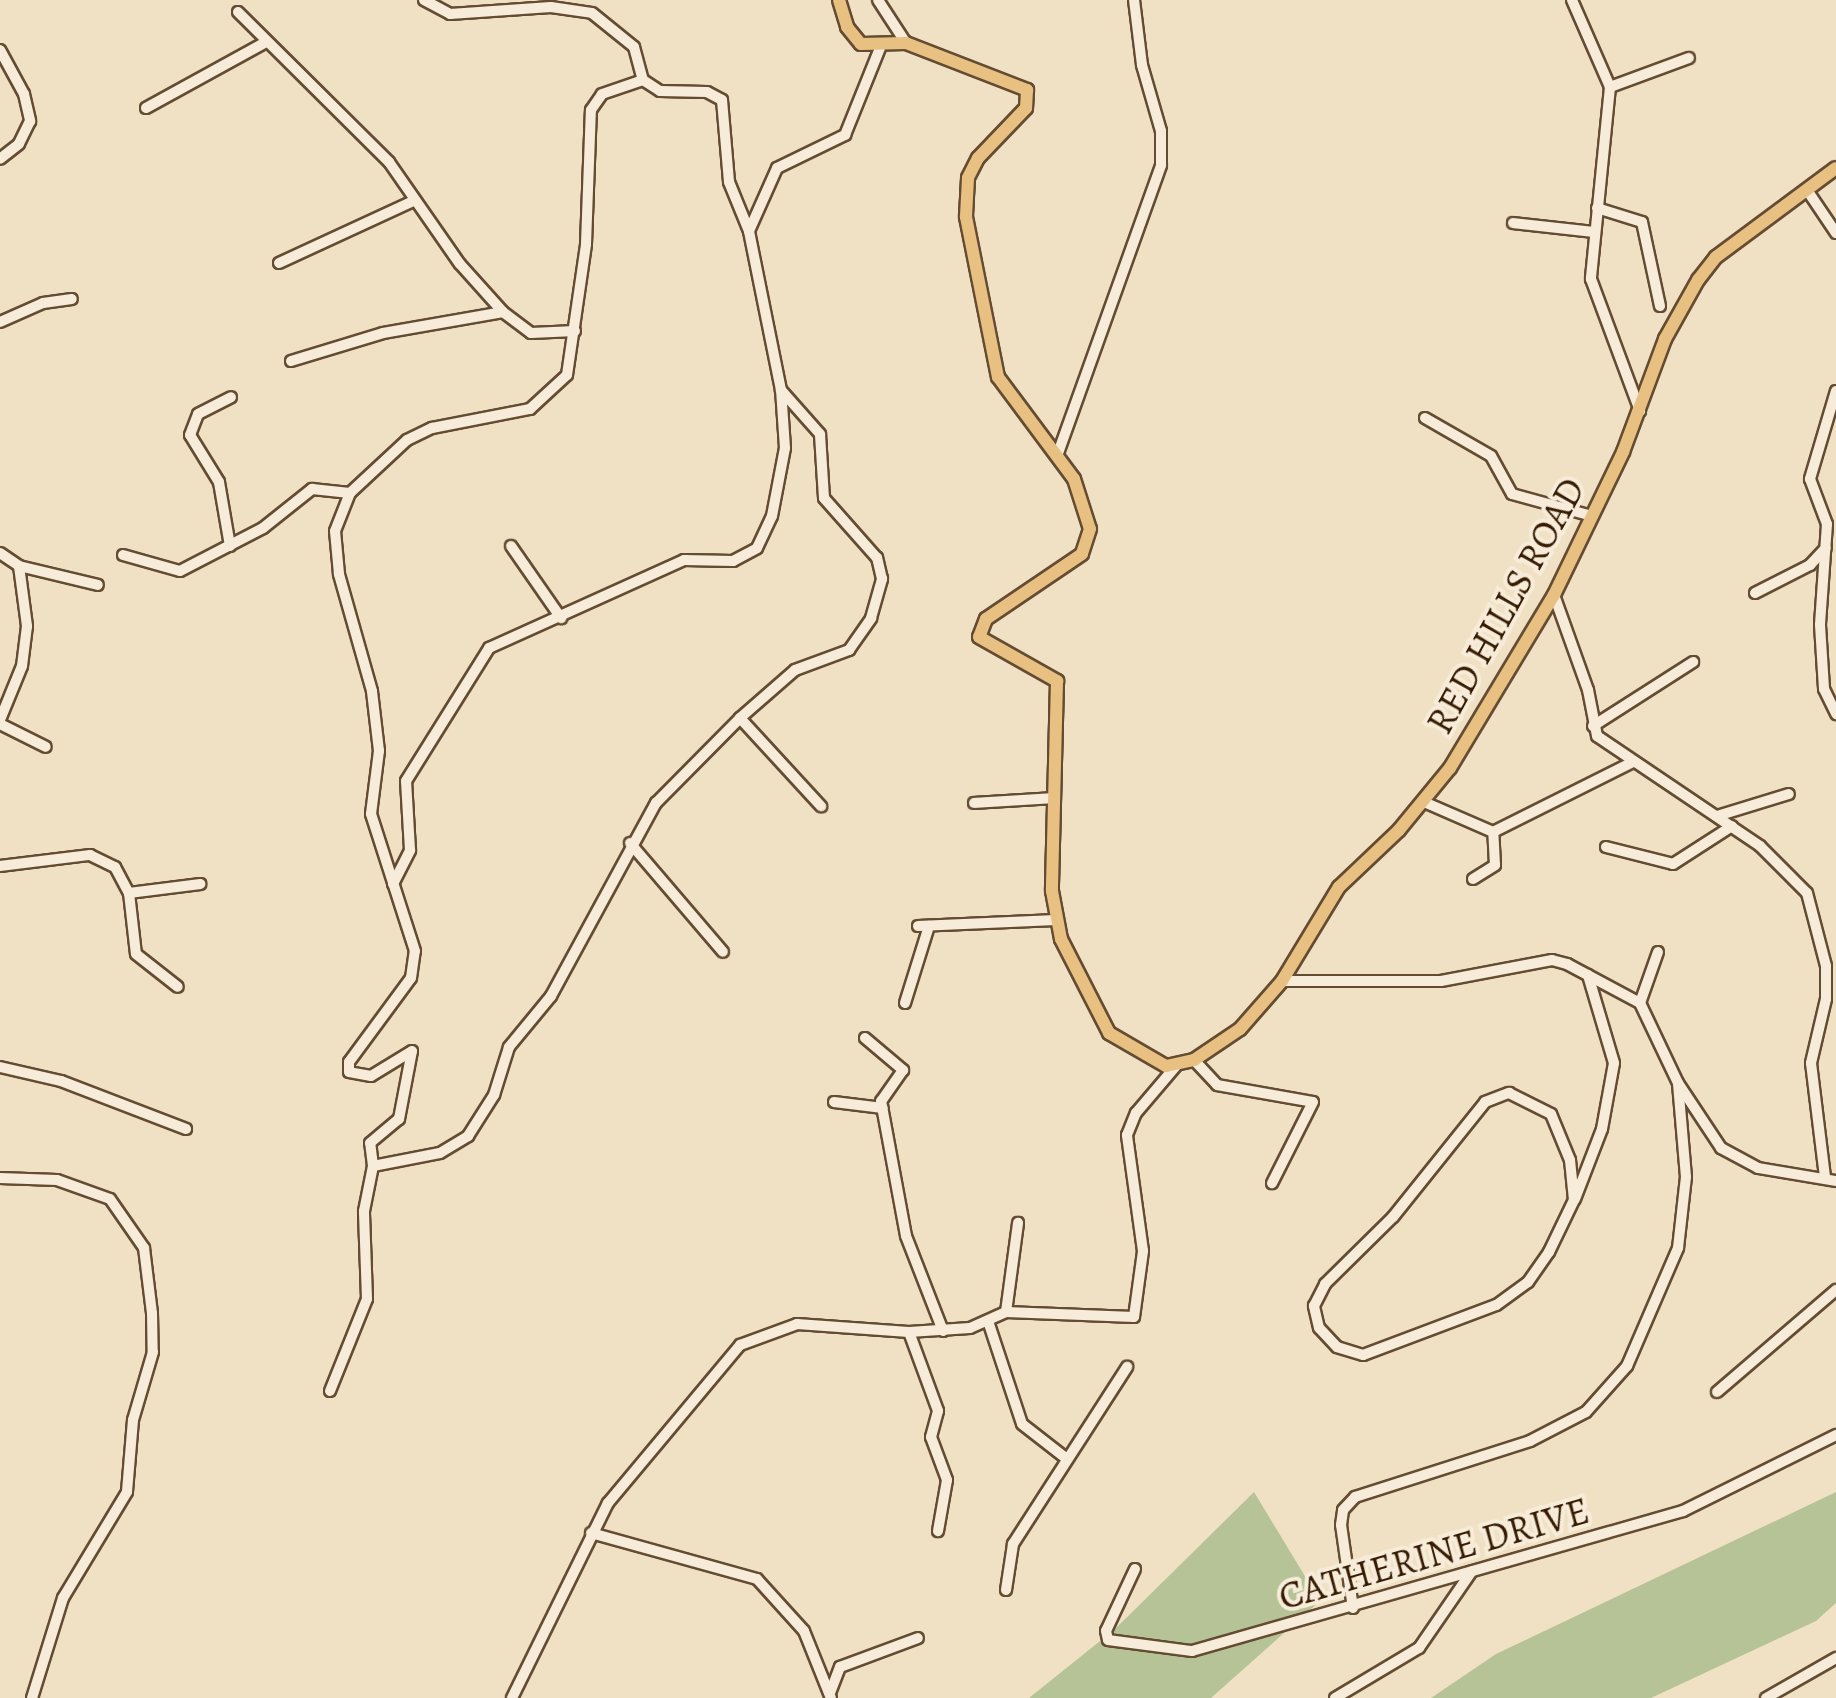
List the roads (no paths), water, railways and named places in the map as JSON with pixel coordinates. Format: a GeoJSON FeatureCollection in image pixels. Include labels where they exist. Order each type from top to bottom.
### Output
{"type":"FeatureCollection","features":[{"type":"Feature","properties":{"kind":"main road"},"geometry":{"type":"LineString","coordinates":[[839,0],[855,40],[880,48],[906,43],[1026,90],[1026,108],[978,158],[968,178],[966,217],[998,377],[1074,478],[1089,540],[1071,564],[986,618],[978,637],[1057,681],[1056,920],[1072,966],[1110,1033],[1139,1055],[1176,1066]]}},
{"type":"Feature","properties":{"kind":"main road","name":"RED HILLS ROAD"},"geometry":{"type":"LineString","coordinates":[[1176,1066],[1194,1060],[1240,1029],[1282,980],[1339,887],[1424,802],[1554,596],[1640,412],[1665,339],[1698,280],[1716,256],[1836,168]]}},
{"type":"Feature","properties":{"kind":"street"},"geometry":{"type":"LineString","coordinates":[[393,884],[410,850],[406,781],[460,687],[489,648],[684,560],[732,561],[756,548],[772,516],[786,448],[781,390],[749,231],[729,182],[722,100],[707,92],[660,91],[643,80],[634,47],[592,13],[551,7],[463,15],[424,0]]}},
{"type":"Feature","properties":{"kind":"street"},"geometry":{"type":"LineString","coordinates":[[878,0],[906,43]]}},
{"type":"Feature","properties":{"kind":"street"},"geometry":{"type":"LineString","coordinates":[[1058,456],[1161,165],[1161,131],[1142,66],[1134,0]]}},
{"type":"Feature","properties":{"kind":"street"},"geometry":{"type":"LineString","coordinates":[[1572,0],[1610,87],[1591,279],[1640,412]]}},
{"type":"Feature","properties":{"kind":"street"},"geometry":{"type":"LineString","coordinates":[[238,12],[381,154],[502,312],[531,333],[575,331]]}},
{"type":"Feature","properties":{"kind":"street"},"geometry":{"type":"LineString","coordinates":[[146,108],[266,42]]}},
{"type":"Feature","properties":{"kind":"street"},"geometry":{"type":"LineString","coordinates":[[749,231],[777,168],[846,135],[880,48]]}},
{"type":"Feature","properties":{"kind":"street"},"geometry":{"type":"LineString","coordinates":[[0,50],[24,94],[30,121],[19,144],[0,159]]}},
{"type":"Feature","properties":{"kind":"street"},"geometry":{"type":"LineString","coordinates":[[1610,87],[1689,58]]}},
{"type":"Feature","properties":{"kind":"street"},"geometry":{"type":"LineString","coordinates":[[330,1390],[367,1298],[364,1211],[373,1166],[370,1143],[398,1119],[414,1062],[412,1051],[371,1076],[349,1072],[349,1062],[411,978],[415,951],[372,814],[378,751],[372,691],[334,548],[350,493],[407,440],[545,401],[567,375],[575,331],[590,110],[602,94],[643,80]]}},
{"type":"Feature","properties":{"kind":"street"},"geometry":{"type":"LineString","coordinates":[[1808,190],[1836,233]]}},
{"type":"Feature","properties":{"kind":"street"},"geometry":{"type":"LineString","coordinates":[[278,263],[413,200]]}},
{"type":"Feature","properties":{"kind":"street"},"geometry":{"type":"LineString","coordinates":[[1597,208],[1645,228],[1660,306]]}},
{"type":"Feature","properties":{"kind":"street"},"geometry":{"type":"LineString","coordinates":[[1513,223],[1594,232]]}},
{"type":"Feature","properties":{"kind":"street"},"geometry":{"type":"LineString","coordinates":[[0,322],[42,303],[72,299]]}},
{"type":"Feature","properties":{"kind":"street"},"geometry":{"type":"LineString","coordinates":[[291,362],[383,333],[502,312]]}},
{"type":"Feature","properties":{"kind":"street"},"geometry":{"type":"LineString","coordinates":[[373,1166],[440,1153],[468,1136],[494,1095],[509,1046],[551,996],[630,843],[674,781],[795,670],[849,650],[871,618],[882,579],[865,541],[824,498],[820,434],[781,390]]}},
{"type":"Feature","properties":{"kind":"street"},"geometry":{"type":"LineString","coordinates":[[1836,391],[1810,479],[1827,524],[1820,625],[1824,689],[1836,714]]}},
{"type":"Feature","properties":{"kind":"street"},"geometry":{"type":"LineString","coordinates":[[230,397],[198,414],[190,434],[219,482],[230,546]]}},
{"type":"Feature","properties":{"kind":"street"},"geometry":{"type":"LineString","coordinates":[[1426,418],[1491,456],[1512,494],[1592,516]]}},
{"type":"Feature","properties":{"kind":"street"},"geometry":{"type":"LineString","coordinates":[[123,556],[170,572],[230,546],[312,490],[350,493]]}},
{"type":"Feature","properties":{"kind":"street"},"geometry":{"type":"LineString","coordinates":[[511,546],[561,618]]}},
{"type":"Feature","properties":{"kind":"street"},"geometry":{"type":"LineString","coordinates":[[1754,593],[1810,565],[1827,548]]}},
{"type":"Feature","properties":{"kind":"street"},"geometry":{"type":"LineString","coordinates":[[0,553],[19,566],[98,585]]}},
{"type":"Feature","properties":{"kind":"street"},"geometry":{"type":"LineString","coordinates":[[19,566],[26,649],[0,722],[46,747]]}},
{"type":"Feature","properties":{"kind":"street"},"geometry":{"type":"LineString","coordinates":[[1282,980],[1441,981],[1552,960],[1640,1003],[1678,1083],[1721,1148],[1740,1161],[1830,1179],[1811,1063],[1826,999],[1818,932],[1794,874],[1732,826],[1633,762],[1593,726],[1588,690],[1554,596]]}},
{"type":"Feature","properties":{"kind":"street"},"geometry":{"type":"LineString","coordinates":[[1593,726],[1694,662]]}},
{"type":"Feature","properties":{"kind":"street"},"geometry":{"type":"LineString","coordinates":[[740,718],[821,806]]}},
{"type":"Feature","properties":{"kind":"street"},"geometry":{"type":"LineString","coordinates":[[1493,832],[1633,762]]}},
{"type":"Feature","properties":{"kind":"street"},"geometry":{"type":"LineString","coordinates":[[1717,816],[1789,794]]}},
{"type":"Feature","properties":{"kind":"street"},"geometry":{"type":"LineString","coordinates":[[974,804],[1054,798]]}},
{"type":"Feature","properties":{"kind":"street"},"geometry":{"type":"LineString","coordinates":[[1424,802],[1493,832]]}},
{"type":"Feature","properties":{"kind":"street"},"geometry":{"type":"LineString","coordinates":[[1606,847],[1673,864],[1732,826]]}},
{"type":"Feature","properties":{"kind":"street"},"geometry":{"type":"LineString","coordinates":[[1474,879],[1495,866],[1493,832]]}},
{"type":"Feature","properties":{"kind":"street"},"geometry":{"type":"LineString","coordinates":[[630,843],[722,952]]}},
{"type":"Feature","properties":{"kind":"street"},"geometry":{"type":"LineString","coordinates":[[0,866],[90,855],[115,867],[129,893],[136,954],[178,987]]}},
{"type":"Feature","properties":{"kind":"street"},"geometry":{"type":"LineString","coordinates":[[129,893],[200,884]]}},
{"type":"Feature","properties":{"kind":"street"},"geometry":{"type":"LineString","coordinates":[[905,1002],[923,926],[1056,920]]}},
{"type":"Feature","properties":{"kind":"street"},"geometry":{"type":"LineString","coordinates":[[1640,1003],[1658,952]]}},
{"type":"Feature","properties":{"kind":"street"},"geometry":{"type":"LineString","coordinates":[[1574,1200],[1570,1160],[1551,1114],[1509,1094],[1486,1102],[1394,1218],[1325,1284],[1314,1306],[1319,1328],[1337,1346],[1363,1355],[1496,1305],[1528,1282],[1574,1200],[1602,1130],[1614,1064],[1588,975]]}},
{"type":"Feature","properties":{"kind":"street"},"geometry":{"type":"LineString","coordinates":[[865,1038],[903,1070],[900,1081],[882,1094],[882,1108],[906,1236],[943,1331]]}},
{"type":"Feature","properties":{"kind":"street"},"geometry":{"type":"LineString","coordinates":[[1194,1060],[1217,1084],[1313,1102],[1272,1183]]}},
{"type":"Feature","properties":{"kind":"street"},"geometry":{"type":"LineString","coordinates":[[512,1698],[591,1533],[651,1446],[740,1345],[797,1324],[909,1332],[943,1331],[988,1321],[1006,1312],[1134,1318],[1143,1251],[1127,1135],[1136,1112],[1176,1066]]}},
{"type":"Feature","properties":{"kind":"street"},"geometry":{"type":"LineString","coordinates":[[0,1067],[61,1081],[186,1129]]}},
{"type":"Feature","properties":{"kind":"street"},"geometry":{"type":"LineString","coordinates":[[1352,1608],[1341,1525],[1343,1510],[1356,1498],[1530,1441],[1586,1412],[1627,1366],[1678,1248],[1686,1177],[1678,1083]]}},
{"type":"Feature","properties":{"kind":"street"},"geometry":{"type":"LineString","coordinates":[[834,1102],[882,1108]]}},
{"type":"Feature","properties":{"kind":"street"},"geometry":{"type":"LineString","coordinates":[[0,1178],[57,1180],[110,1199],[144,1248],[152,1313],[153,1352],[133,1420],[126,1492],[62,1598],[32,1698]]}},
{"type":"Feature","properties":{"kind":"street"},"geometry":{"type":"LineString","coordinates":[[1006,1312],[1018,1224]]}},
{"type":"Feature","properties":{"kind":"street"},"geometry":{"type":"LineString","coordinates":[[1717,1392],[1836,1290]]}},
{"type":"Feature","properties":{"kind":"street"},"geometry":{"type":"LineString","coordinates":[[988,1321],[1022,1424],[1067,1460]]}},
{"type":"Feature","properties":{"kind":"street"},"geometry":{"type":"LineString","coordinates":[[909,1332],[938,1411],[931,1437],[947,1480],[938,1532]]}},
{"type":"Feature","properties":{"kind":"street"},"geometry":{"type":"LineString","coordinates":[[1006,1590],[1013,1544],[1126,1367]]}},
{"type":"Feature","properties":{"kind":"street","name":"CATHERINE DRIVE"},"geometry":{"type":"LineString","coordinates":[[1136,1569],[1106,1634],[1111,1642],[1136,1648],[1192,1651],[1683,1511],[1836,1435]]}},
{"type":"Feature","properties":{"kind":"street"},"geometry":{"type":"LineString","coordinates":[[591,1533],[757,1579],[804,1631],[831,1696]]}},
{"type":"Feature","properties":{"kind":"street"},"geometry":{"type":"LineString","coordinates":[[1334,1698],[1419,1648],[1473,1570]]}},
{"type":"Feature","properties":{"kind":"street"},"geometry":{"type":"LineString","coordinates":[[831,1696],[840,1667],[918,1638]]}},
{"type":"Feature","properties":{"kind":"street"},"geometry":{"type":"LineString","coordinates":[[1766,1698],[1836,1658]]}}]}
